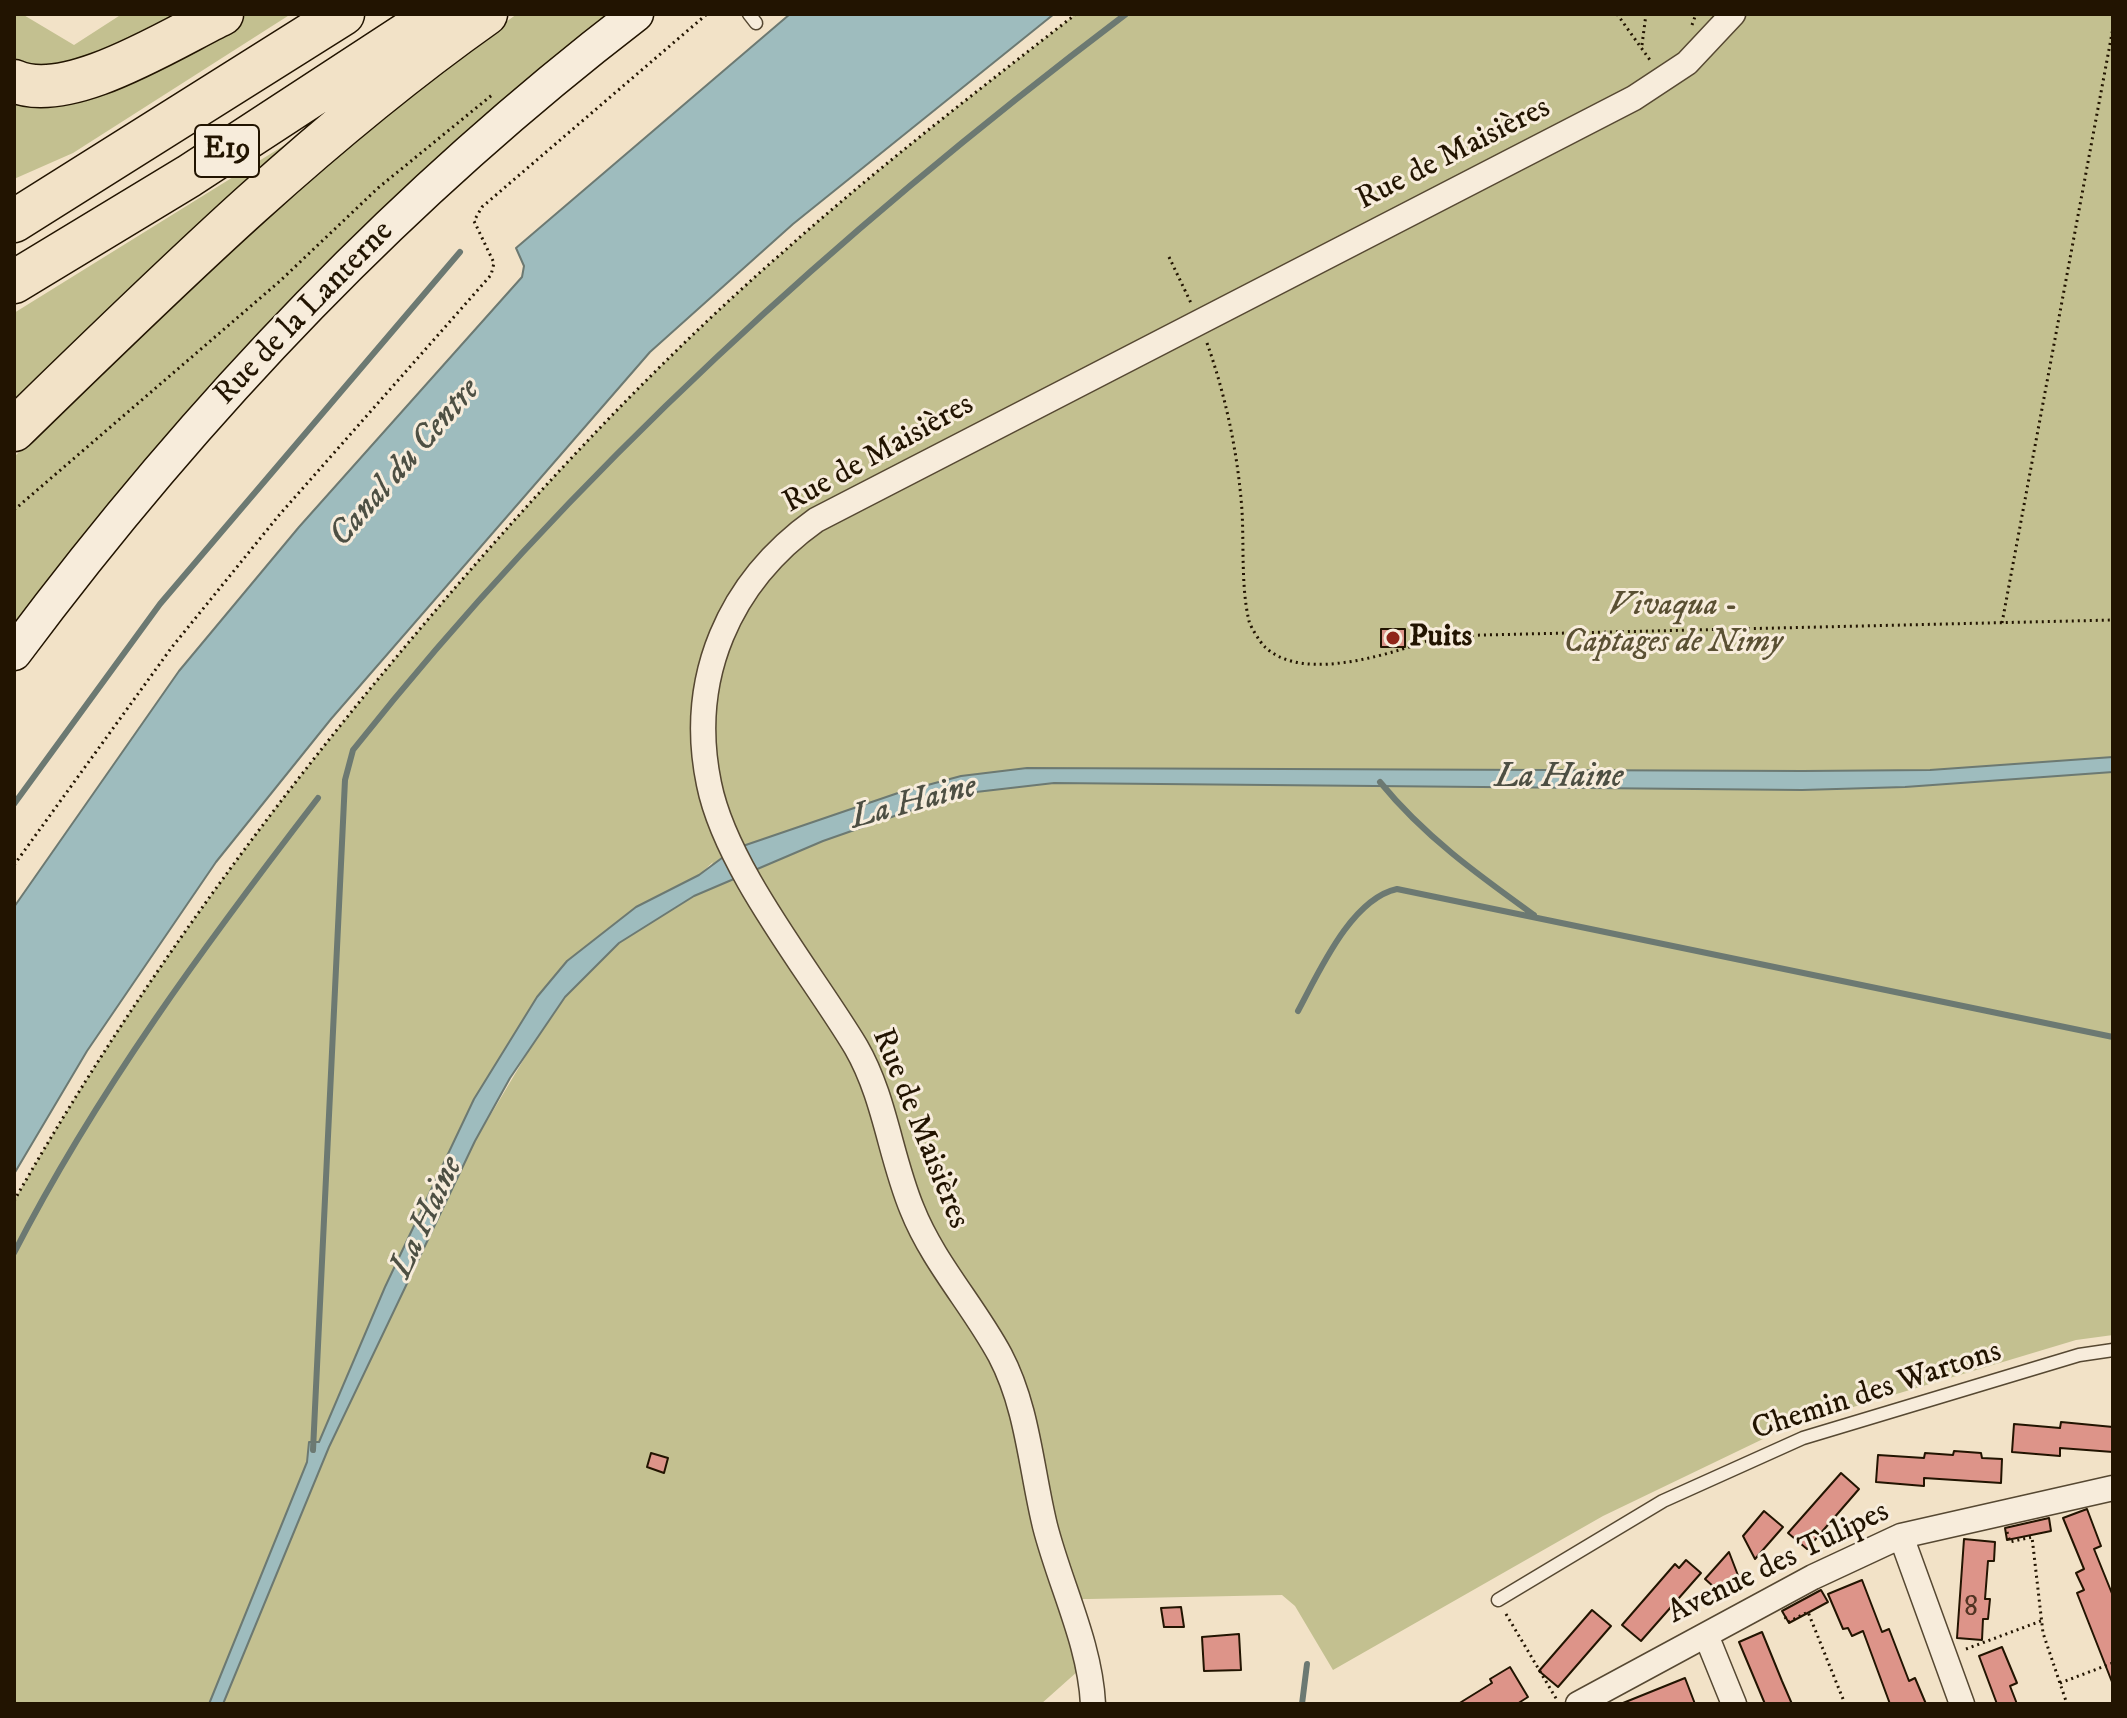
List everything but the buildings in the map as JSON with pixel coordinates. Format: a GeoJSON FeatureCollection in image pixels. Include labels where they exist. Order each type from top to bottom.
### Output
{"type":"FeatureCollection","features":[{"type":"Feature","properties":{"kind":"highway"},"geometry":{"type":"LineString","coordinates":[[14,81],[45,87],[115,67],[222,14]]}},
{"type":"Feature","properties":{"kind":"highway","name":"E19"},"geometry":{"type":"LineString","coordinates":[[14,221],[343,14]]}},
{"type":"Feature","properties":{"kind":"highway","name":"E19"},"geometry":{"type":"LineString","coordinates":[[14,282],[202,167],[437,14]]}},
{"type":"Feature","properties":{"kind":"highway"},"geometry":{"type":"LineString","coordinates":[[14,430],[309,153],[437,48],[486,14]]}},
{"type":"Feature","properties":{"kind":"main road","name":"Rue de la Lanterne"},"geometry":{"type":"LineString","coordinates":[[14,653],[140,492],[219,401],[324,290],[470,151],[636,14]]}},
{"type":"Feature","properties":{"kind":"street","name":"Rue de Maisières"},"geometry":{"type":"LineString","coordinates":[[1093,1704],[1087,1663],[1045,1526],[1018,1397],[1000,1356],[913,1212],[889,1129],[857,1050],[752,882],[730,842],[708,783],[703,740],[704,712],[722,633],[745,588],[768,560],[816,520],[1664,79],[1687,63],[1733,14]]}},
{"type":"Feature","properties":{"kind":"street","name":"Avenue des Tulipes"},"geometry":{"type":"LineString","coordinates":[[1578,1704],[1775,1598],[1901,1536],[2113,1490]]}},
{"type":"Feature","properties":{"kind":"street"},"geometry":{"type":"LineString","coordinates":[[1901,1536],[1962,1704]]}},
{"type":"Feature","properties":{"kind":"street"},"geometry":{"type":"LineString","coordinates":[[1706,1635],[1734,1704]]}},
{"type":"Feature","properties":{"kind":"lane","name":"Chemin des Wartons"},"geometry":{"type":"LineString","coordinates":[[1498,1600],[1663,1501],[1803,1438],[2079,1355],[2113,1350]]}},
{"type":"Feature","properties":{"kind":"path"},"geometry":{"type":"LineString","coordinates":[[14,865],[172,647],[280,514],[491,275],[494,263],[474,221],[482,207],[707,14]]}},
{"type":"Feature","properties":{"kind":"path"},"geometry":{"type":"LineString","coordinates":[[14,1201],[127,1016],[228,868],[297,777],[468,572],[673,354],[771,263],[940,120],[1076,14]]}},
{"type":"Feature","properties":{"kind":"path"},"geometry":{"type":"LineString","coordinates":[[1617,14],[1664,79]]}},
{"type":"Feature","properties":{"kind":"path"},"geometry":{"type":"LineString","coordinates":[[1642,45],[1646,14]]}},
{"type":"Feature","properties":{"kind":"path"},"geometry":{"type":"LineString","coordinates":[[2002,623],[2113,28]]}},
{"type":"Feature","properties":{"kind":"path"},"geometry":{"type":"LineString","coordinates":[[14,510],[269,291],[378,188],[494,94]]}},
{"type":"Feature","properties":{"kind":"path"},"geometry":{"type":"LineString","coordinates":[[1169,257],[1199,321],[1221,383],[1240,489],[1250,623],[1266,648],[1284,657],[1313,665],[1376,658],[1442,636],[2113,620]]}},
{"type":"Feature","properties":{"kind":"path"},"geometry":{"type":"LineString","coordinates":[[2003,1512],[2010,1542],[2032,1537],[2041,1621],[2067,1704]]}},
{"type":"Feature","properties":{"kind":"path"},"geometry":{"type":"LineString","coordinates":[[1775,1598],[1788,1622],[1808,1612],[1845,1704]]}},
{"type":"Feature","properties":{"kind":"path"},"geometry":{"type":"LineString","coordinates":[[1498,1600],[1559,1704]]}},
{"type":"Feature","properties":{"kind":"path"},"geometry":{"type":"LineString","coordinates":[[1945,1657],[2041,1621]]}},
{"type":"Feature","properties":{"kind":"path"},"geometry":{"type":"LineString","coordinates":[[2060,1683],[2113,1663]]}},
{"type":"Feature","properties":{"kind":"green space"},"geometry":{"type":"Polygon","coordinates":[[[14,14],[22,14],[74,45],[122,14],[179,14],[56,74],[14,66],[14,14]]]}},
{"type":"Feature","properties":{"kind":"green space"},"geometry":{"type":"Polygon","coordinates":[[[242,14],[291,14],[73,153],[14,179],[14,99],[242,14]]]}},
{"type":"Feature","properties":{"kind":"green space"},"geometry":{"type":"Polygon","coordinates":[[[517,14],[615,14],[14,631],[14,457],[295,184],[439,70],[517,14]]]}},
{"type":"Feature","properties":{"kind":"green space","name":"Vivaqua - Captages de Nimy"},"geometry":{"type":"Polygon","coordinates":[[[1076,14],[2113,14],[2113,1335],[2076,1340],[1790,1426],[1603,1516],[1333,1670],[1295,1606],[1282,1595],[1067,1599],[1087,1663],[1041,1704],[14,1704],[14,1201],[57,1127],[150,983],[249,844],[354,708],[542,490],[683,344],[782,253],[927,131],[1076,14]],[[713,862],[699,875],[636,907],[474,1099],[385,1287],[319,1442],[475,1141],[543,1027],[565,997],[619,943],[694,896],[713,862]]]}},
{"type":"Feature","properties":{"kind":"green space"},"geometry":{"type":"Polygon","coordinates":[[[317,125],[14,417],[14,313],[317,125]]]}},
{"type":"Feature","properties":{"kind":"water","name":"Canal du Centre"},"geometry":{"type":"Polygon","coordinates":[[[790,14],[1054,14],[793,224],[650,352],[331,719],[216,862],[87,1051],[14,1174],[14,907],[179,671],[299,527],[522,277],[524,266],[516,248],[790,14]]]}},
{"type":"Feature","properties":{"kind":"water","name":"La Haine"},"geometry":{"type":"Polygon","coordinates":[[[2113,757],[2113,772],[1905,787],[1802,790],[1054,783],[976,792],[903,813],[823,841],[694,896],[619,943],[565,997],[510,1078],[475,1141],[329,1447],[223,1704],[209,1704],[307,1462],[309,1442],[319,1442],[385,1287],[474,1099],[537,997],[567,961],[636,907],[699,875],[734,849],[898,793],[961,776],[1027,768],[1930,770],[2113,757]]]}},
{"type":"Feature","properties":{"kind":"waterway"},"geometry":{"type":"LineString","coordinates":[[313,1450],[345,780],[353,750],[438,647],[528,547],[620,451],[716,358],[917,180],[1126,14]]}},
{"type":"Feature","properties":{"kind":"waterway"},"geometry":{"type":"LineString","coordinates":[[14,804],[160,604],[460,252]]}},
{"type":"Feature","properties":{"kind":"waterway"},"geometry":{"type":"LineString","coordinates":[[1380,782],[1433,837],[1534,915]]}},
{"type":"Feature","properties":{"kind":"waterway"},"geometry":{"type":"LineString","coordinates":[[14,1253],[46,1193],[117,1076],[235,907],[318,798]]}},
{"type":"Feature","properties":{"kind":"waterway"},"geometry":{"type":"LineString","coordinates":[[1298,1011],[1326,958],[1351,922],[1380,896],[1397,889],[2113,1037]]}},
{"type":"Feature","properties":{"kind":"waterway"},"geometry":{"type":"LineString","coordinates":[[1302,1704],[1307,1664]]}},
{"type":"Feature","properties":{"kind":"place","name":"Puits"},"geometry":{"type":"Point","coordinates":[1393,638]}}]}
